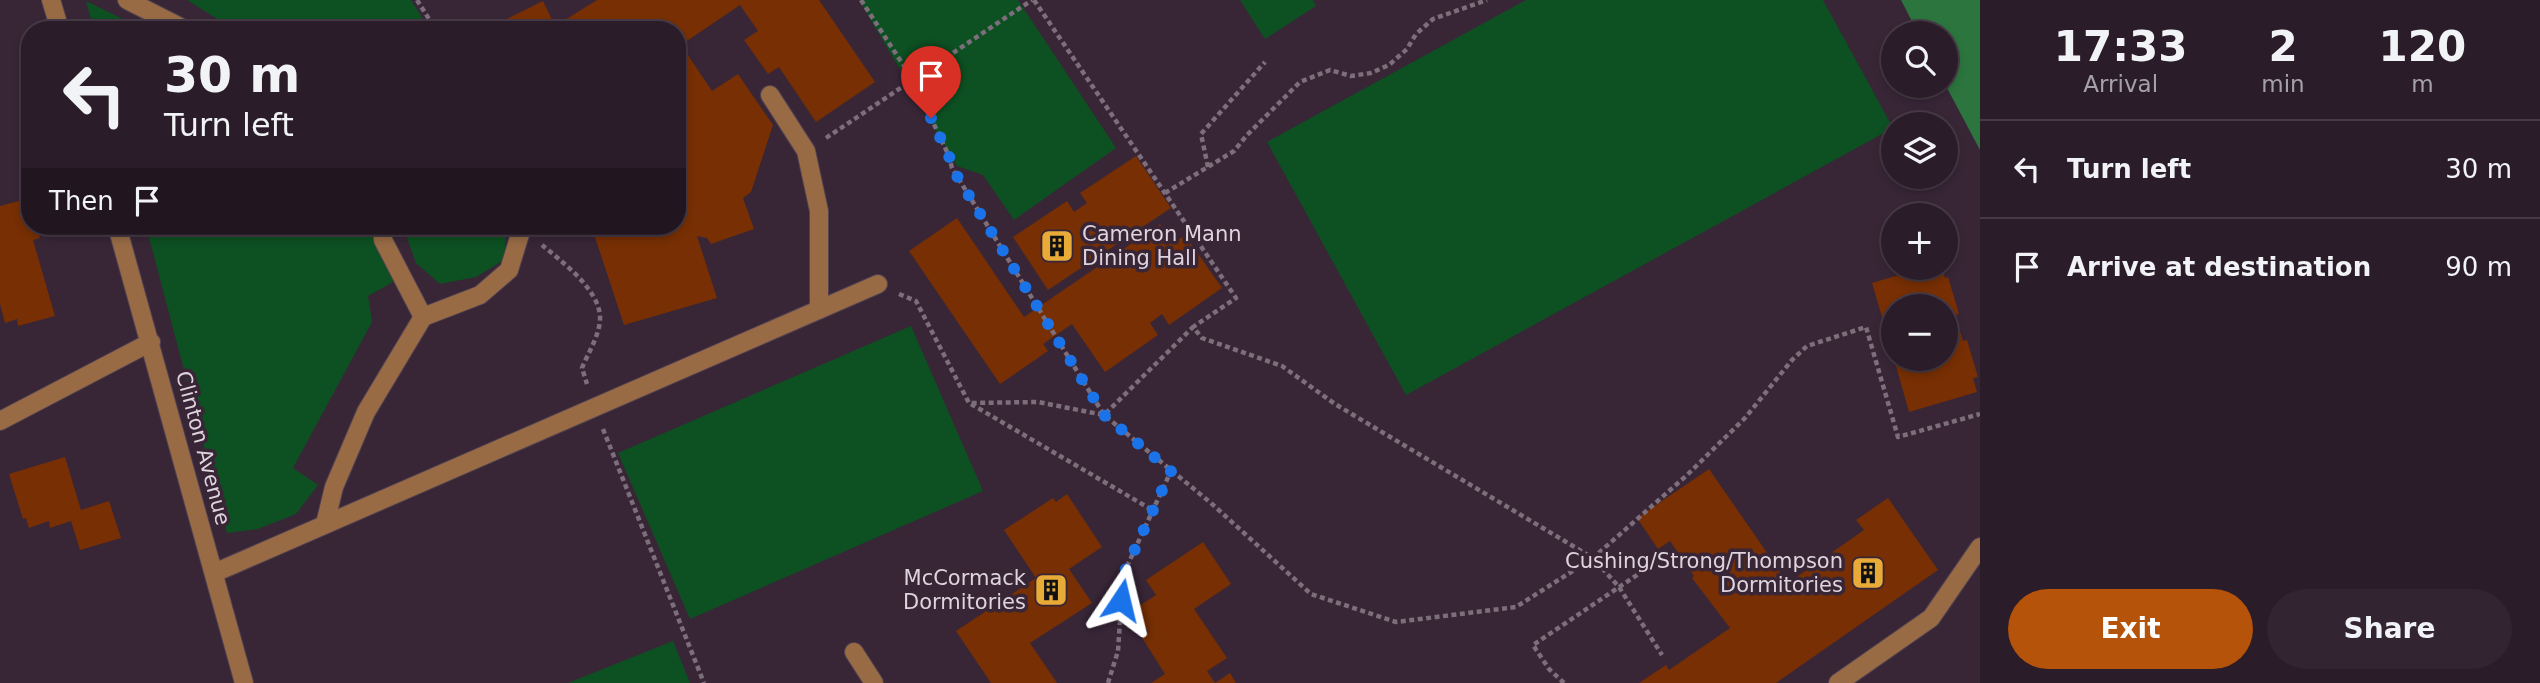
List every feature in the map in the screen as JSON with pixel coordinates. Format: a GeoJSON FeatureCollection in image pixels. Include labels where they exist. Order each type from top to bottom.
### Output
{"type":"FeatureCollection","features":[{"type":"Feature","properties":{"kind":"street"},"geometry":{"type":"LineString","coordinates":[[51,0],[57,21]]}},
{"type":"Feature","properties":{"kind":"street"},"geometry":{"type":"LineString","coordinates":[[127,0],[168,21]]}},
{"type":"Feature","properties":{"kind":"street"},"geometry":{"type":"LineString","coordinates":[[770,95],[806,151],[818,211],[819,310]]}},
{"type":"Feature","properties":{"kind":"street","name":"Clinton Avenue"},"geometry":{"type":"LineString","coordinates":[[120,235],[244,683]]}},
{"type":"Feature","properties":{"kind":"street"},"geometry":{"type":"LineString","coordinates":[[383,235],[423,317]]}},
{"type":"Feature","properties":{"kind":"street"},"geometry":{"type":"LineString","coordinates":[[324,524],[334,487],[366,412],[423,317],[480,296],[509,270],[518,235]]}},
{"type":"Feature","properties":{"kind":"street"},"geometry":{"type":"LineString","coordinates":[[214,573],[878,284]]}},
{"type":"Feature","properties":{"kind":"street"},"geometry":{"type":"LineString","coordinates":[[0,421],[151,342]]}},
{"type":"Feature","properties":{"kind":"street"},"geometry":{"type":"LineString","coordinates":[[1838,683],[1930,618],[1980,547]]}},
{"type":"Feature","properties":{"kind":"street"},"geometry":{"type":"LineString","coordinates":[[854,652],[874,683]]}},
{"type":"Feature","properties":{"kind":"path"},"geometry":{"type":"LineString","coordinates":[[416,0],[430,21]]}},
{"type":"Feature","properties":{"kind":"path"},"geometry":{"type":"LineString","coordinates":[[861,0],[913,80],[949,156],[952,168],[1104,415],[1211,503],[1311,594],[1396,622],[1516,607],[1593,558],[1686,476],[1745,418],[1792,360],[1807,346],[1866,327],[1899,437],[1980,414]]}},
{"type":"Feature","properties":{"kind":"path"},"geometry":{"type":"LineString","coordinates":[[806,151],[1033,0],[1236,298],[1193,327],[1104,415]]}},
{"type":"Feature","properties":{"kind":"path"},"geometry":{"type":"LineString","coordinates":[[1165,193],[1234,151],[1300,82],[1330,70],[1351,76],[1371,74],[1390,65],[1407,50],[1416,34],[1433,19],[1486,0]]}},
{"type":"Feature","properties":{"kind":"path"},"geometry":{"type":"LineString","coordinates":[[1208,167],[1201,134],[1265,62]]}},
{"type":"Feature","properties":{"kind":"path"},"geometry":{"type":"LineString","coordinates":[[530,235],[575,272],[593,298],[600,316],[594,341],[582,368],[595,408],[704,683]]}},
{"type":"Feature","properties":{"kind":"path"},"geometry":{"type":"LineString","coordinates":[[878,284],[916,301],[969,403],[1154,511]]}},
{"type":"Feature","properties":{"kind":"path"},"geometry":{"type":"LineString","coordinates":[[1193,327],[1202,338],[1282,366],[1335,404],[1593,558],[1619,587],[1662,654]]}},
{"type":"Feature","properties":{"kind":"path"},"geometry":{"type":"LineString","coordinates":[[969,403],[1038,402],[1104,415]]}},
{"type":"Feature","properties":{"kind":"path"},"geometry":{"type":"LineString","coordinates":[[1108,683],[1118,651],[1123,575],[1171,471]]}},
{"type":"Feature","properties":{"kind":"path"},"geometry":{"type":"LineString","coordinates":[[1564,683],[1549,669],[1533,645],[1661,558]]}},
{"type":"Feature","properties":{"kind":"green space"},"geometry":{"type":"Polygon","coordinates":[[[187,0],[411,0],[424,21],[221,21],[187,0]]]}},
{"type":"Feature","properties":{"kind":"green space"},"geometry":{"type":"Polygon","coordinates":[[[859,0],[1018,0],[1116,148],[1014,220],[983,175],[957,166],[859,0]]]}},
{"type":"Feature","properties":{"kind":"green space"},"geometry":{"type":"Polygon","coordinates":[[[1240,0],[1313,0],[1316,6],[1265,39],[1240,0]]]}},
{"type":"Feature","properties":{"kind":"green space"},"geometry":{"type":"Polygon","coordinates":[[[1526,0],[1823,0],[1884,112],[1881,112],[1881,135],[1406,395],[1267,142],[1526,0]]]}},
{"type":"Feature","properties":{"kind":"green space"},"geometry":{"type":"Polygon","coordinates":[[[1901,0],[1980,0],[1980,150],[1952,98],[1958,98],[1958,21],[1912,21],[1901,0]]]}},
{"type":"Feature","properties":{"kind":"green space"},"geometry":{"type":"Polygon","coordinates":[[[86,1],[127,21],[92,21],[86,1]]]}},
{"type":"Feature","properties":{"kind":"green space"},"geometry":{"type":"Polygon","coordinates":[[[148,235],[378,235],[393,282],[368,296],[372,322],[293,468],[318,485],[296,514],[258,529],[227,533],[148,235]]]}},
{"type":"Feature","properties":{"kind":"green space"},"geometry":{"type":"Polygon","coordinates":[[[406,235],[506,235],[504,260],[476,277],[440,284],[416,263],[406,235]]]}},
{"type":"Feature","properties":{"kind":"green space"},"geometry":{"type":"Polygon","coordinates":[[[911,326],[983,491],[690,619],[618,453],[911,326]]]}},
{"type":"Feature","properties":{"kind":"green space"},"geometry":{"type":"Polygon","coordinates":[[[673,641],[690,683],[568,683],[673,641]]]}},
{"type":"Feature","properties":{"kind":"building"},"geometry":{"type":"Polygon","coordinates":[[[597,0],[819,0],[875,82],[816,122],[779,67],[768,74],[744,40],[758,31],[740,5],[686,42],[686,21],[563,21],[597,0]]]}},
{"type":"Feature","properties":{"kind":"building"},"geometry":{"type":"Polygon","coordinates":[[[543,1],[553,21],[502,21],[543,1]]]}},
{"type":"Feature","properties":{"kind":"building"},"geometry":{"type":"Polygon","coordinates":[[[686,52],[712,91],[738,74],[773,125],[751,192],[743,198],[754,229],[711,244],[707,238],[697,236],[717,298],[624,325],[594,235],[686,235],[686,52]]]}},
{"type":"Feature","properties":{"kind":"building"},"geometry":{"type":"Polygon","coordinates":[[[1136,156],[1171,208],[1048,290],[1013,237],[1067,201],[1074,212],[1087,203],[1080,193],[1136,156]]]}},
{"type":"Feature","properties":{"kind":"building"},"geometry":{"type":"Polygon","coordinates":[[[21,200],[21,235],[39,235],[40,238],[33,240],[55,316],[18,326],[17,319],[5,323],[0,304],[0,206],[21,200]]]}},
{"type":"Feature","properties":{"kind":"building"},"geometry":{"type":"Polygon","coordinates":[[[957,218],[1024,317],[1160,224],[1173,243],[1185,235],[1222,288],[1169,325],[1162,314],[1150,323],[1158,335],[1105,372],[1072,324],[1043,344],[1048,351],[1000,384],[909,251],[957,218]]]}},
{"type":"Feature","properties":{"kind":"building"},"geometry":{"type":"Polygon","coordinates":[[[1882,280],[1949,280],[1953,294],[1881,294],[1881,313],[1872,283],[1882,280]]]}},
{"type":"Feature","properties":{"kind":"building"},"geometry":{"type":"Polygon","coordinates":[[[1958,325],[1963,341],[1967,340],[1978,377],[1973,378],[1977,392],[1909,412],[1897,371],[1958,371],[1958,325]]]}},
{"type":"Feature","properties":{"kind":"building"},"geometry":{"type":"Polygon","coordinates":[[[65,457],[81,510],[109,501],[121,538],[80,550],[71,521],[50,528],[49,521],[29,528],[26,518],[23,519],[9,474],[65,457]]]}},
{"type":"Feature","properties":{"kind":"building","name":"Cushing/Strong/Thompson Dormitories"},"geometry":{"type":"Polygon","coordinates":[[[1709,469],[1788,583],[1864,530],[1856,520],[1888,498],[1938,570],[1776,683],[1639,683],[1666,665],[1669,670],[1730,628],[1692,578],[1694,576],[1670,541],[1658,549],[1637,518],[1709,469]]]}},
{"type":"Feature","properties":{"kind":"building","name":"McCormack Dormitories"},"geometry":{"type":"Polygon","coordinates":[[[1067,494],[1102,547],[1069,569],[1092,603],[1030,643],[1057,683],[991,683],[956,631],[1036,578],[1004,530],[1053,498],[1056,502],[1067,494]]]}},
{"type":"Feature","properties":{"kind":"building"},"geometry":{"type":"Polygon","coordinates":[[[1203,542],[1231,584],[1194,609],[1227,658],[1207,671],[1215,683],[1151,683],[1165,674],[1141,636],[1148,631],[1133,610],[1156,595],[1146,580],[1203,542]]]}},
{"type":"Feature","properties":{"kind":"building"},"geometry":{"type":"Polygon","coordinates":[[[1230,673],[1236,683],[1215,683],[1230,673]]]}},
{"type":"Feature","properties":{"kind":"place","name":"Cameron Mann Dining Hall"},"geometry":{"type":"Point","coordinates":[1057,246]}},
{"type":"Feature","properties":{"kind":"place","name":"Cushing/Strong/Thompson Dormitories"},"geometry":{"type":"Point","coordinates":[1868,573]}},
{"type":"Feature","properties":{"kind":"place","name":"McCormack Dormitories"},"geometry":{"type":"Point","coordinates":[1051,590]}},
{"type":"Feature","properties":{"kind":"route"},"geometry":{"type":"LineString","coordinates":[[931,118],[952,168],[1104,415],[1171,471],[1123,575],[1121,600]]}}]}
